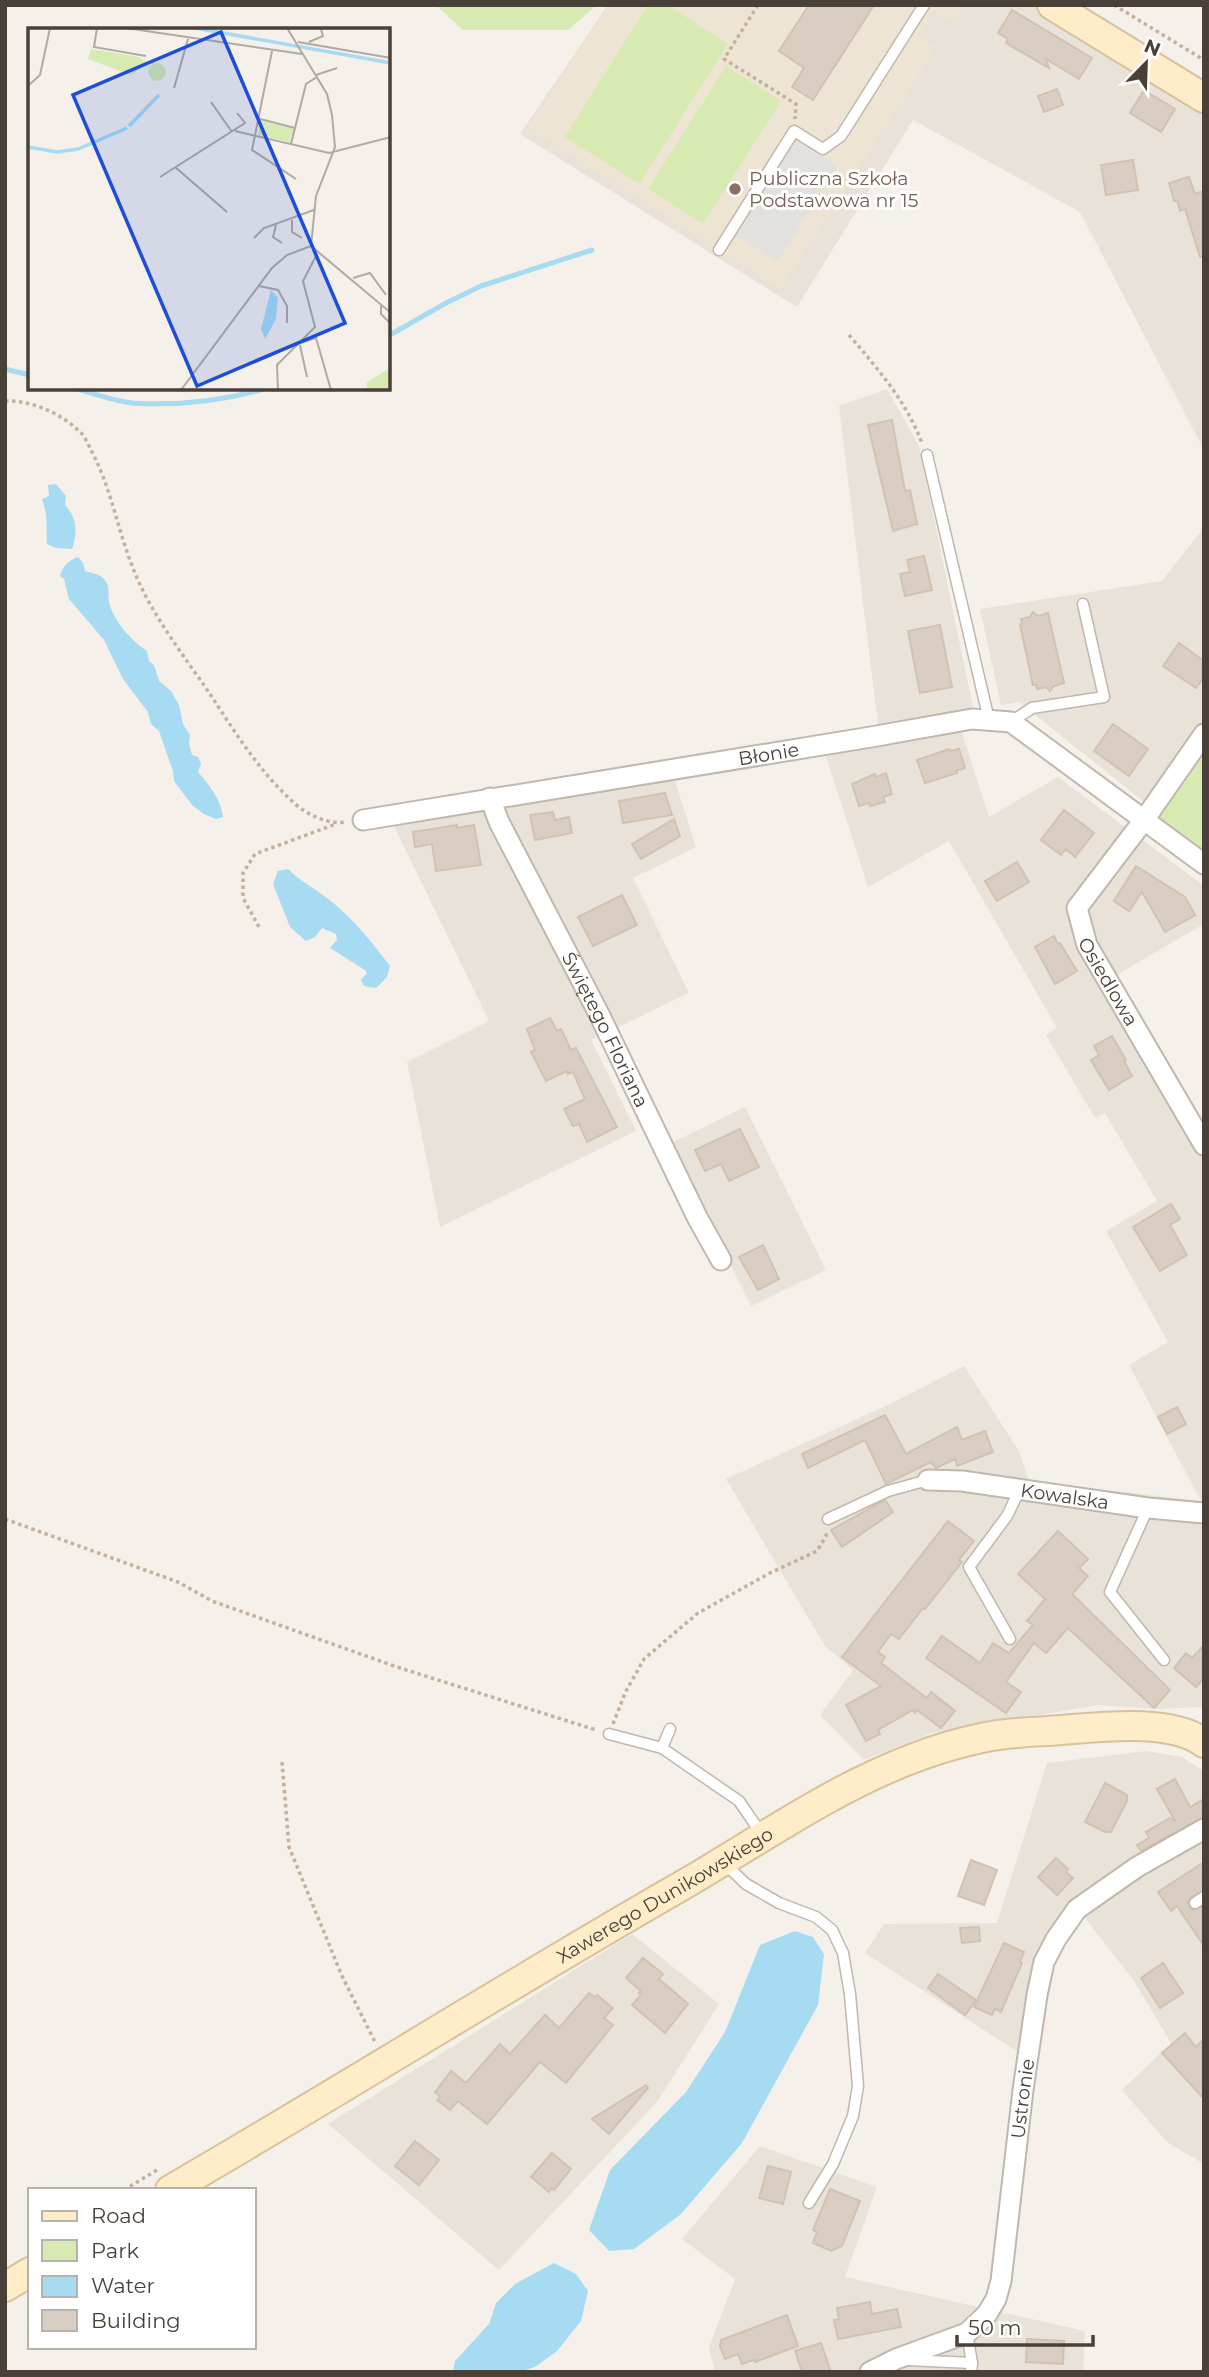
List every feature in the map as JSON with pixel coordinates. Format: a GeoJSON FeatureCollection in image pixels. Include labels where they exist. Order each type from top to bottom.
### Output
{"type":"FeatureCollection","features":[{"type":"Feature","properties":{"kind":"main road"},"geometry":{"type":"LineString","coordinates":[[1052,5],[1204,98]]}},
{"type":"Feature","properties":{"kind":"main road","name":"Xawerego Dunikowskiego"},"geometry":{"type":"LineString","coordinates":[[173,2188],[384,2064],[608,1927],[870,1777],[913,1758],[955,1744],[1005,1734],[1133,1725],[1202,1738]]}},
{"type":"Feature","properties":{"kind":"main road"},"geometry":{"type":"LineString","coordinates":[[5,2287],[28,2273]]}},
{"type":"Feature","properties":{"kind":"street","name":"Błonie"},"geometry":{"type":"LineString","coordinates":[[363,820],[972,719],[1011,722]]}},
{"type":"Feature","properties":{"kind":"street"},"geometry":{"type":"LineString","coordinates":[[1011,722],[1204,864]]}},
{"type":"Feature","properties":{"kind":"street"},"geometry":{"type":"LineString","coordinates":[[1143,820],[1204,734]]}},
{"type":"Feature","properties":{"kind":"street","name":"Świętego Floriana"},"geometry":{"type":"LineString","coordinates":[[489,798],[600,1016],[697,1217],[721,1260]]}},
{"type":"Feature","properties":{"kind":"street","name":"Osiedlowa"},"geometry":{"type":"LineString","coordinates":[[1143,820],[1077,908],[1087,945],[1204,1145]]}},
{"type":"Feature","properties":{"kind":"street","name":"Kowalska"},"geometry":{"type":"LineString","coordinates":[[928,1480],[962,1481],[1019,1491],[1204,1513]]}},
{"type":"Feature","properties":{"kind":"street","name":"Ustronie"},"geometry":{"type":"LineString","coordinates":[[870,2372],[896,2359],[967,2333],[987,2314],[996,2299],[1001,2281],[1023,2090],[1044,1962],[1077,1909],[1137,1867],[1204,1829]]}},
{"type":"Feature","properties":{"kind":"lane"},"geometry":{"type":"LineString","coordinates":[[719,250],[794,131],[823,149],[841,136],[924,5]]}},
{"type":"Feature","properties":{"kind":"lane"},"geometry":{"type":"LineString","coordinates":[[927,455],[989,720]]}},
{"type":"Feature","properties":{"kind":"lane"},"geometry":{"type":"LineString","coordinates":[[1011,722],[1032,708],[1104,697],[1083,604]]}},
{"type":"Feature","properties":{"kind":"lane"},"geometry":{"type":"LineString","coordinates":[[828,1519],[888,1491],[928,1480]]}},
{"type":"Feature","properties":{"kind":"lane"},"geometry":{"type":"LineString","coordinates":[[1010,1639],[969,1567],[1007,1516],[1019,1491]]}},
{"type":"Feature","properties":{"kind":"lane"},"geometry":{"type":"LineString","coordinates":[[1148,1508],[1110,1592],[1164,1660]]}},
{"type":"Feature","properties":{"kind":"lane"},"geometry":{"type":"LineString","coordinates":[[662,1748],[670,1729]]}},
{"type":"Feature","properties":{"kind":"lane"},"geometry":{"type":"LineString","coordinates":[[609,1734],[662,1748],[739,1801],[763,1837]]}},
{"type":"Feature","properties":{"kind":"lane"},"geometry":{"type":"LineString","coordinates":[[722,1862],[746,1884],[779,1903],[816,1917],[832,1930],[843,1953],[850,1994],[858,2086],[853,2116],[833,2164],[809,2203]]}},
{"type":"Feature","properties":{"kind":"lane"},"geometry":{"type":"LineString","coordinates":[[896,2359],[971,2368],[967,2333]]}},
{"type":"Feature","properties":{"kind":"path"},"geometry":{"type":"LineString","coordinates":[[758,5],[724,58],[796,104],[794,131]]}},
{"type":"Feature","properties":{"kind":"path"},"geometry":{"type":"LineString","coordinates":[[1114,5],[1204,60]]}},
{"type":"Feature","properties":{"kind":"path"},"geometry":{"type":"LineString","coordinates":[[849,335],[891,385],[914,423],[927,455]]}},
{"type":"Feature","properties":{"kind":"path"},"geometry":{"type":"LineString","coordinates":[[5,401],[38,407],[63,417],[83,435],[102,471],[136,576],[171,636],[265,773],[293,803],[312,815],[338,823]]}},
{"type":"Feature","properties":{"kind":"path"},"geometry":{"type":"LineString","coordinates":[[259,927],[243,898],[243,873],[256,855],[338,823],[363,820]]}},
{"type":"Feature","properties":{"kind":"path"},"geometry":{"type":"LineString","coordinates":[[5,1519],[178,1582],[212,1601],[397,1667],[609,1734],[625,1691],[644,1659],[698,1613],[770,1573],[817,1551],[826,1536],[828,1519]]}},
{"type":"Feature","properties":{"kind":"path"},"geometry":{"type":"LineString","coordinates":[[282,1762],[289,1847],[342,1976],[384,2064]]}},
{"type":"Feature","properties":{"kind":"shaded area","name":"Publiczna Szkoła Podstawowa nr 15"},"geometry":{"type":"Polygon","coordinates":[[[607,5],[963,5],[952,22],[934,11],[918,36],[936,48],[781,289],[528,128],[607,5]]]}},
{"type":"Feature","properties":{"kind":"shaded area"},"geometry":{"type":"Polygon","coordinates":[[[608,5],[1037,5],[1204,112],[1204,450],[1080,212],[913,120],[797,307],[520,134],[608,5]]]}},
{"type":"Feature","properties":{"kind":"shaded area"},"geometry":{"type":"Polygon","coordinates":[[[795,140],[838,166],[778,262],[736,236],[795,140]]]}},
{"type":"Feature","properties":{"kind":"shaded area"},"geometry":{"type":"Polygon","coordinates":[[[887,389],[919,446],[977,727],[961,730],[989,817],[1058,777],[1204,886],[1202,925],[1101,984],[1204,1161],[1204,1707],[1156,1709],[1099,1705],[932,1733],[864,1760],[820,1715],[853,1670],[825,1646],[726,1479],[890,1404],[964,1366],[1019,1451],[1029,1481],[1201,1501],[1129,1365],[1168,1342],[1106,1231],[1157,1201],[1105,1113],[1095,1118],[1046,1035],[1057,1028],[949,841],[868,887],[824,750],[880,741],[839,406],[887,389]]]}},
{"type":"Feature","properties":{"kind":"shaded area"},"geometry":{"type":"Polygon","coordinates":[[[1204,527],[1204,850],[1019,702],[1001,705],[980,609],[1162,581],[1204,527]]]}},
{"type":"Feature","properties":{"kind":"shaded area"},"geometry":{"type":"Polygon","coordinates":[[[673,775],[696,847],[633,878],[689,993],[591,1040],[636,1131],[440,1227],[407,1062],[489,1021],[391,820],[673,775]]]}},
{"type":"Feature","properties":{"kind":"shaded area"},"geometry":{"type":"Polygon","coordinates":[[[745,1107],[826,1270],[751,1306],[671,1143],[745,1107]]]}},
{"type":"Feature","properties":{"kind":"shaded area"},"geometry":{"type":"Polygon","coordinates":[[[1146,1751],[1182,1757],[1204,1771],[1204,2164],[1167,2142],[1122,2090],[1171,2043],[1134,1981],[1082,1914],[1049,1966],[1035,2057],[1018,2052],[865,1953],[884,1924],[997,1923],[1047,1763],[1146,1751]]]}},
{"type":"Feature","properties":{"kind":"shaded area"},"geometry":{"type":"Polygon","coordinates":[[[632,1934],[719,2004],[657,2102],[499,2270],[328,2124],[632,1934]]]}},
{"type":"Feature","properties":{"kind":"shaded area"},"geometry":{"type":"Polygon","coordinates":[[[760,2146],[877,2187],[845,2277],[1085,2331],[1083,2372],[715,2372],[709,2347],[735,2279],[682,2239],[760,2146]]]}},
{"type":"Feature","properties":{"kind":"green space"},"geometry":{"type":"Polygon","coordinates":[[[436,5],[597,5],[568,30],[463,30],[436,5]]]}},
{"type":"Feature","properties":{"kind":"green space"},"geometry":{"type":"Polygon","coordinates":[[[648,5],[667,5],[728,44],[639,184],[565,137],[648,5]]]}},
{"type":"Feature","properties":{"kind":"green space"},"geometry":{"type":"Polygon","coordinates":[[[726,66],[781,101],[703,224],[648,189],[726,66]]]}},
{"type":"Feature","properties":{"kind":"green space"},"geometry":{"type":"Polygon","coordinates":[[[1204,756],[1204,851],[1159,818],[1204,756]]]}},
{"type":"Feature","properties":{"kind":"water"},"geometry":{"type":"Polygon","coordinates":[[[56,484],[66,496],[65,505],[74,520],[76,531],[72,549],[56,548],[47,544],[46,515],[42,499],[49,496],[48,485],[56,484]]]}},
{"type":"Feature","properties":{"kind":"water"},"geometry":{"type":"Polygon","coordinates":[[[78,557],[85,571],[105,580],[111,609],[119,623],[135,642],[147,651],[159,681],[171,691],[179,705],[183,724],[190,735],[192,755],[198,757],[201,763],[198,772],[214,793],[223,817],[216,819],[204,814],[192,805],[174,781],[159,731],[151,724],[148,712],[123,679],[104,640],[69,599],[64,579],[60,576],[66,564],[78,557]]]}},
{"type":"Feature","properties":{"kind":"water"},"geometry":{"type":"Polygon","coordinates":[[[288,869],[345,913],[390,966],[387,977],[376,988],[364,986],[361,980],[367,973],[365,970],[330,948],[337,940],[336,934],[322,928],[315,937],[306,941],[290,927],[273,884],[278,871],[288,869]]]}},
{"type":"Feature","properties":{"kind":"water"},"geometry":{"type":"Polygon","coordinates":[[[795,1931],[813,1937],[824,1954],[818,2005],[742,2143],[681,2214],[634,2249],[609,2251],[589,2230],[610,2170],[686,2092],[725,2032],[760,1945],[795,1931]]]}},
{"type":"Feature","properties":{"kind":"water"},"geometry":{"type":"Polygon","coordinates":[[[554,2263],[576,2274],[588,2291],[581,2321],[557,2351],[535,2367],[519,2372],[453,2372],[455,2361],[489,2324],[496,2303],[515,2284],[554,2263]]]}},
{"type":"Feature","properties":{"kind":"building"},"geometry":{"type":"Polygon","coordinates":[[[809,5],[874,5],[813,100],[792,87],[804,68],[779,51],[809,5]]]}},
{"type":"Feature","properties":{"kind":"building"},"geometry":{"type":"Polygon","coordinates":[[[1012,10],[1092,58],[1079,79],[1046,59],[1049,68],[1006,43],[1008,39],[998,33],[1012,10]]]}},
{"type":"Feature","properties":{"kind":"building"},"geometry":{"type":"Polygon","coordinates":[[[1057,89],[1063,105],[1044,112],[1038,96],[1057,89]]]}},
{"type":"Feature","properties":{"kind":"building"},"geometry":{"type":"Polygon","coordinates":[[[1144,90],[1175,109],[1161,132],[1130,113],[1144,90]]]}},
{"type":"Feature","properties":{"kind":"building"},"geometry":{"type":"Polygon","coordinates":[[[1133,160],[1138,190],[1106,195],[1101,165],[1133,160]]]}},
{"type":"Feature","properties":{"kind":"building"},"geometry":{"type":"Polygon","coordinates":[[[1189,177],[1195,194],[1204,191],[1204,257],[1200,257],[1185,209],[1180,211],[1169,183],[1189,177]]]}},
{"type":"Feature","properties":{"kind":"building"},"geometry":{"type":"Polygon","coordinates":[[[892,420],[905,491],[910,490],[917,524],[893,531],[868,425],[892,420]]]}},
{"type":"Feature","properties":{"kind":"building"},"geometry":{"type":"Polygon","coordinates":[[[924,556],[932,590],[905,596],[900,574],[910,572],[907,560],[924,556]]]}},
{"type":"Feature","properties":{"kind":"building"},"geometry":{"type":"Polygon","coordinates":[[[1033,612],[1038,616],[1048,613],[1064,683],[1054,686],[1050,691],[1046,687],[1037,689],[1036,685],[1033,685],[1020,625],[1021,619],[1030,617],[1033,612]]]}},
{"type":"Feature","properties":{"kind":"building"},"geometry":{"type":"Polygon","coordinates":[[[940,625],[952,687],[920,693],[908,631],[940,625]]]}},
{"type":"Feature","properties":{"kind":"building"},"geometry":{"type":"Polygon","coordinates":[[[1179,643],[1204,661],[1204,677],[1196,688],[1163,666],[1179,643]]]}},
{"type":"Feature","properties":{"kind":"building"},"geometry":{"type":"Polygon","coordinates":[[[1113,724],[1148,749],[1129,776],[1094,751],[1113,724]]]}},
{"type":"Feature","properties":{"kind":"building"},"geometry":{"type":"Polygon","coordinates":[[[949,749],[959,749],[965,768],[925,783],[917,760],[949,749]]]}},
{"type":"Feature","properties":{"kind":"building"},"geometry":{"type":"Polygon","coordinates":[[[886,773],[892,794],[883,797],[885,802],[859,806],[852,784],[875,774],[876,777],[886,773]]]}},
{"type":"Feature","properties":{"kind":"building"},"geometry":{"type":"Polygon","coordinates":[[[665,793],[672,815],[623,823],[619,801],[665,793]]]}},
{"type":"Feature","properties":{"kind":"building"},"geometry":{"type":"Polygon","coordinates":[[[1064,810],[1094,833],[1075,857],[1066,849],[1061,855],[1041,840],[1064,810]]]}},
{"type":"Feature","properties":{"kind":"building"},"geometry":{"type":"Polygon","coordinates":[[[553,812],[555,820],[569,817],[572,833],[535,840],[530,815],[553,812]]]}},
{"type":"Feature","properties":{"kind":"building"},"geometry":{"type":"Polygon","coordinates":[[[674,819],[680,836],[641,859],[632,844],[674,819]]]}},
{"type":"Feature","properties":{"kind":"building"},"geometry":{"type":"Polygon","coordinates":[[[457,825],[457,828],[474,825],[481,865],[436,871],[432,844],[415,847],[413,832],[457,825]]]}},
{"type":"Feature","properties":{"kind":"building"},"geometry":{"type":"Polygon","coordinates":[[[1017,862],[1029,882],[997,901],[985,881],[1017,862]]]}},
{"type":"Feature","properties":{"kind":"building"},"geometry":{"type":"Polygon","coordinates":[[[1136,866],[1185,897],[1195,915],[1165,932],[1142,892],[1129,911],[1114,901],[1136,866]]]}},
{"type":"Feature","properties":{"kind":"building"},"geometry":{"type":"Polygon","coordinates":[[[622,895],[637,925],[593,946],[578,917],[622,895]]]}},
{"type":"Feature","properties":{"kind":"building"},"geometry":{"type":"Polygon","coordinates":[[[1054,936],[1077,971],[1055,984],[1035,947],[1054,936]]]}},
{"type":"Feature","properties":{"kind":"building"},"geometry":{"type":"Polygon","coordinates":[[[550,1018],[557,1031],[561,1029],[571,1050],[576,1048],[617,1127],[587,1142],[579,1124],[573,1126],[564,1109],[585,1099],[573,1072],[568,1074],[567,1071],[546,1081],[531,1052],[535,1050],[527,1029],[550,1018]]]}},
{"type":"Feature","properties":{"kind":"building"},"geometry":{"type":"Polygon","coordinates":[[[1112,1036],[1132,1076],[1109,1090],[1091,1060],[1099,1055],[1094,1046],[1112,1036]]]}},
{"type":"Feature","properties":{"kind":"building"},"geometry":{"type":"Polygon","coordinates":[[[740,1129],[759,1167],[729,1181],[721,1164],[705,1171],[695,1150],[740,1129]]]}},
{"type":"Feature","properties":{"kind":"building"},"geometry":{"type":"Polygon","coordinates":[[[1171,1204],[1180,1219],[1170,1225],[1187,1255],[1160,1271],[1133,1227],[1171,1204]]]}},
{"type":"Feature","properties":{"kind":"building"},"geometry":{"type":"Polygon","coordinates":[[[763,1245],[779,1279],[758,1290],[739,1257],[763,1245]]]}},
{"type":"Feature","properties":{"kind":"building"},"geometry":{"type":"Polygon","coordinates":[[[1177,1407],[1186,1424],[1167,1434],[1158,1417],[1177,1407]]]}},
{"type":"Feature","properties":{"kind":"building"},"geometry":{"type":"Polygon","coordinates":[[[885,1415],[906,1454],[957,1427],[962,1440],[985,1431],[993,1452],[957,1466],[955,1459],[936,1468],[931,1462],[886,1484],[865,1440],[808,1468],[802,1454],[885,1415]]]}},
{"type":"Feature","properties":{"kind":"building"},"geometry":{"type":"Polygon","coordinates":[[[885,1500],[893,1512],[842,1547],[831,1530],[885,1500]]]}},
{"type":"Feature","properties":{"kind":"building"},"geometry":{"type":"Polygon","coordinates":[[[948,1521],[974,1541],[959,1560],[962,1562],[925,1609],[923,1608],[899,1639],[891,1634],[878,1652],[885,1657],[881,1663],[903,1680],[927,1698],[931,1692],[955,1711],[941,1728],[917,1710],[915,1713],[913,1710],[878,1730],[880,1734],[866,1741],[846,1705],[881,1686],[842,1657],[948,1521]]]}},
{"type":"Feature","properties":{"kind":"building"},"geometry":{"type":"Polygon","coordinates":[[[1058,1531],[1088,1559],[1079,1568],[1088,1576],[1072,1594],[1170,1690],[1154,1708],[1068,1628],[1046,1653],[1034,1643],[1006,1682],[1021,1692],[1006,1713],[926,1658],[942,1636],[980,1663],[993,1643],[1009,1653],[1033,1625],[1027,1621],[1045,1599],[1018,1574],[1058,1531]]]}},
{"type":"Feature","properties":{"kind":"building"},"geometry":{"type":"Polygon","coordinates":[[[1204,1645],[1204,1678],[1196,1687],[1174,1668],[1186,1653],[1192,1658],[1204,1645]]]}},
{"type":"Feature","properties":{"kind":"building"},"geometry":{"type":"Polygon","coordinates":[[[1175,1779],[1190,1807],[1204,1799],[1204,1817],[1141,1851],[1137,1845],[1149,1838],[1146,1832],[1170,1818],[1175,1821],[1157,1789],[1175,1779]]]}},
{"type":"Feature","properties":{"kind":"building"},"geometry":{"type":"Polygon","coordinates":[[[1105,1783],[1127,1795],[1127,1801],[1111,1832],[1105,1832],[1085,1822],[1105,1783]]]}},
{"type":"Feature","properties":{"kind":"building"},"geometry":{"type":"Polygon","coordinates":[[[1056,1858],[1073,1878],[1057,1895],[1038,1877],[1056,1858]]]}},
{"type":"Feature","properties":{"kind":"building"},"geometry":{"type":"Polygon","coordinates":[[[971,1860],[997,1870],[984,1905],[958,1896],[971,1860]]]}},
{"type":"Feature","properties":{"kind":"building"},"geometry":{"type":"Polygon","coordinates":[[[1204,1862],[1204,1890],[1191,1897],[1188,1903],[1192,1910],[1204,1906],[1204,1946],[1177,1906],[1171,1911],[1158,1892],[1204,1862]]]}},
{"type":"Feature","properties":{"kind":"building"},"geometry":{"type":"Polygon","coordinates":[[[979,1927],[980,1941],[962,1943],[960,1928],[979,1927]]]}},
{"type":"Feature","properties":{"kind":"building"},"geometry":{"type":"Polygon","coordinates":[[[1004,1943],[1024,1952],[1001,2012],[995,2009],[992,2015],[974,2007],[1004,1943]]]}},
{"type":"Feature","properties":{"kind":"building"},"geometry":{"type":"Polygon","coordinates":[[[643,1958],[663,1974],[659,1979],[688,2004],[665,2033],[632,2005],[641,1995],[641,1991],[626,1978],[643,1958]]]}},
{"type":"Feature","properties":{"kind":"building"},"geometry":{"type":"Polygon","coordinates":[[[1163,1963],[1183,1993],[1160,2008],[1141,1978],[1163,1963]]]}},
{"type":"Feature","properties":{"kind":"building"},"geometry":{"type":"Polygon","coordinates":[[[938,1974],[976,2000],[965,2015],[928,1988],[938,1974]]]}},
{"type":"Feature","properties":{"kind":"building"},"geometry":{"type":"Polygon","coordinates":[[[589,1993],[595,1997],[597,1995],[613,2008],[604,2018],[613,2025],[566,2083],[540,2062],[487,2124],[458,2101],[450,2110],[437,2100],[440,2096],[435,2092],[451,2071],[466,2083],[500,2044],[510,2054],[545,2015],[559,2028],[589,1993]]]}},
{"type":"Feature","properties":{"kind":"building"},"geometry":{"type":"Polygon","coordinates":[[[1185,2033],[1196,2047],[1204,2039],[1204,2099],[1162,2053],[1185,2033]]]}},
{"type":"Feature","properties":{"kind":"building"},"geometry":{"type":"Polygon","coordinates":[[[646,2085],[648,2088],[609,2134],[592,2119],[646,2085]]]}},
{"type":"Feature","properties":{"kind":"building"},"geometry":{"type":"Polygon","coordinates":[[[415,2141],[439,2160],[419,2185],[395,2166],[415,2141]]]}},
{"type":"Feature","properties":{"kind":"building"},"geometry":{"type":"Polygon","coordinates":[[[552,2153],[571,2169],[554,2190],[552,2188],[549,2192],[531,2177],[552,2153]]]}},
{"type":"Feature","properties":{"kind":"building"},"geometry":{"type":"Polygon","coordinates":[[[768,2166],[791,2172],[783,2204],[759,2198],[768,2166]]]}},
{"type":"Feature","properties":{"kind":"building"},"geometry":{"type":"Polygon","coordinates":[[[830,2189],[860,2201],[842,2246],[831,2251],[813,2243],[817,2232],[813,2230],[830,2189]]]}},
{"type":"Feature","properties":{"kind":"building"},"geometry":{"type":"Polygon","coordinates":[[[870,2302],[872,2314],[897,2309],[901,2327],[838,2339],[834,2320],[839,2319],[837,2308],[870,2302]]]}},
{"type":"Feature","properties":{"kind":"building"},"geometry":{"type":"Polygon","coordinates":[[[787,2315],[798,2346],[755,2362],[754,2360],[742,2364],[738,2354],[725,2359],[720,2346],[721,2340],[787,2315]]]}},
{"type":"Feature","properties":{"kind":"building"},"geometry":{"type":"Polygon","coordinates":[[[1027,2339],[1064,2341],[1063,2364],[1026,2362],[1027,2339]]]}},
{"type":"Feature","properties":{"kind":"building"},"geometry":{"type":"Polygon","coordinates":[[[821,2343],[831,2372],[802,2372],[795,2351],[821,2343]]]}},
{"type":"Feature","properties":{"kind":"waterway"},"geometry":{"type":"LineString","coordinates":[[390,335],[481,286],[592,250]]}},
{"type":"Feature","properties":{"kind":"waterway"},"geometry":{"type":"LineString","coordinates":[[5,369],[28,375]]}},
{"type":"Feature","properties":{"kind":"waterway"},"geometry":{"type":"LineString","coordinates":[[81,390],[118,401],[149,404],[200,402],[259,390]]}},
{"type":"Feature","properties":{"kind":"place","name":"Publiczna Szkoła Podstawowa nr 15"},"geometry":{"type":"Point","coordinates":[735,189]}}]}
